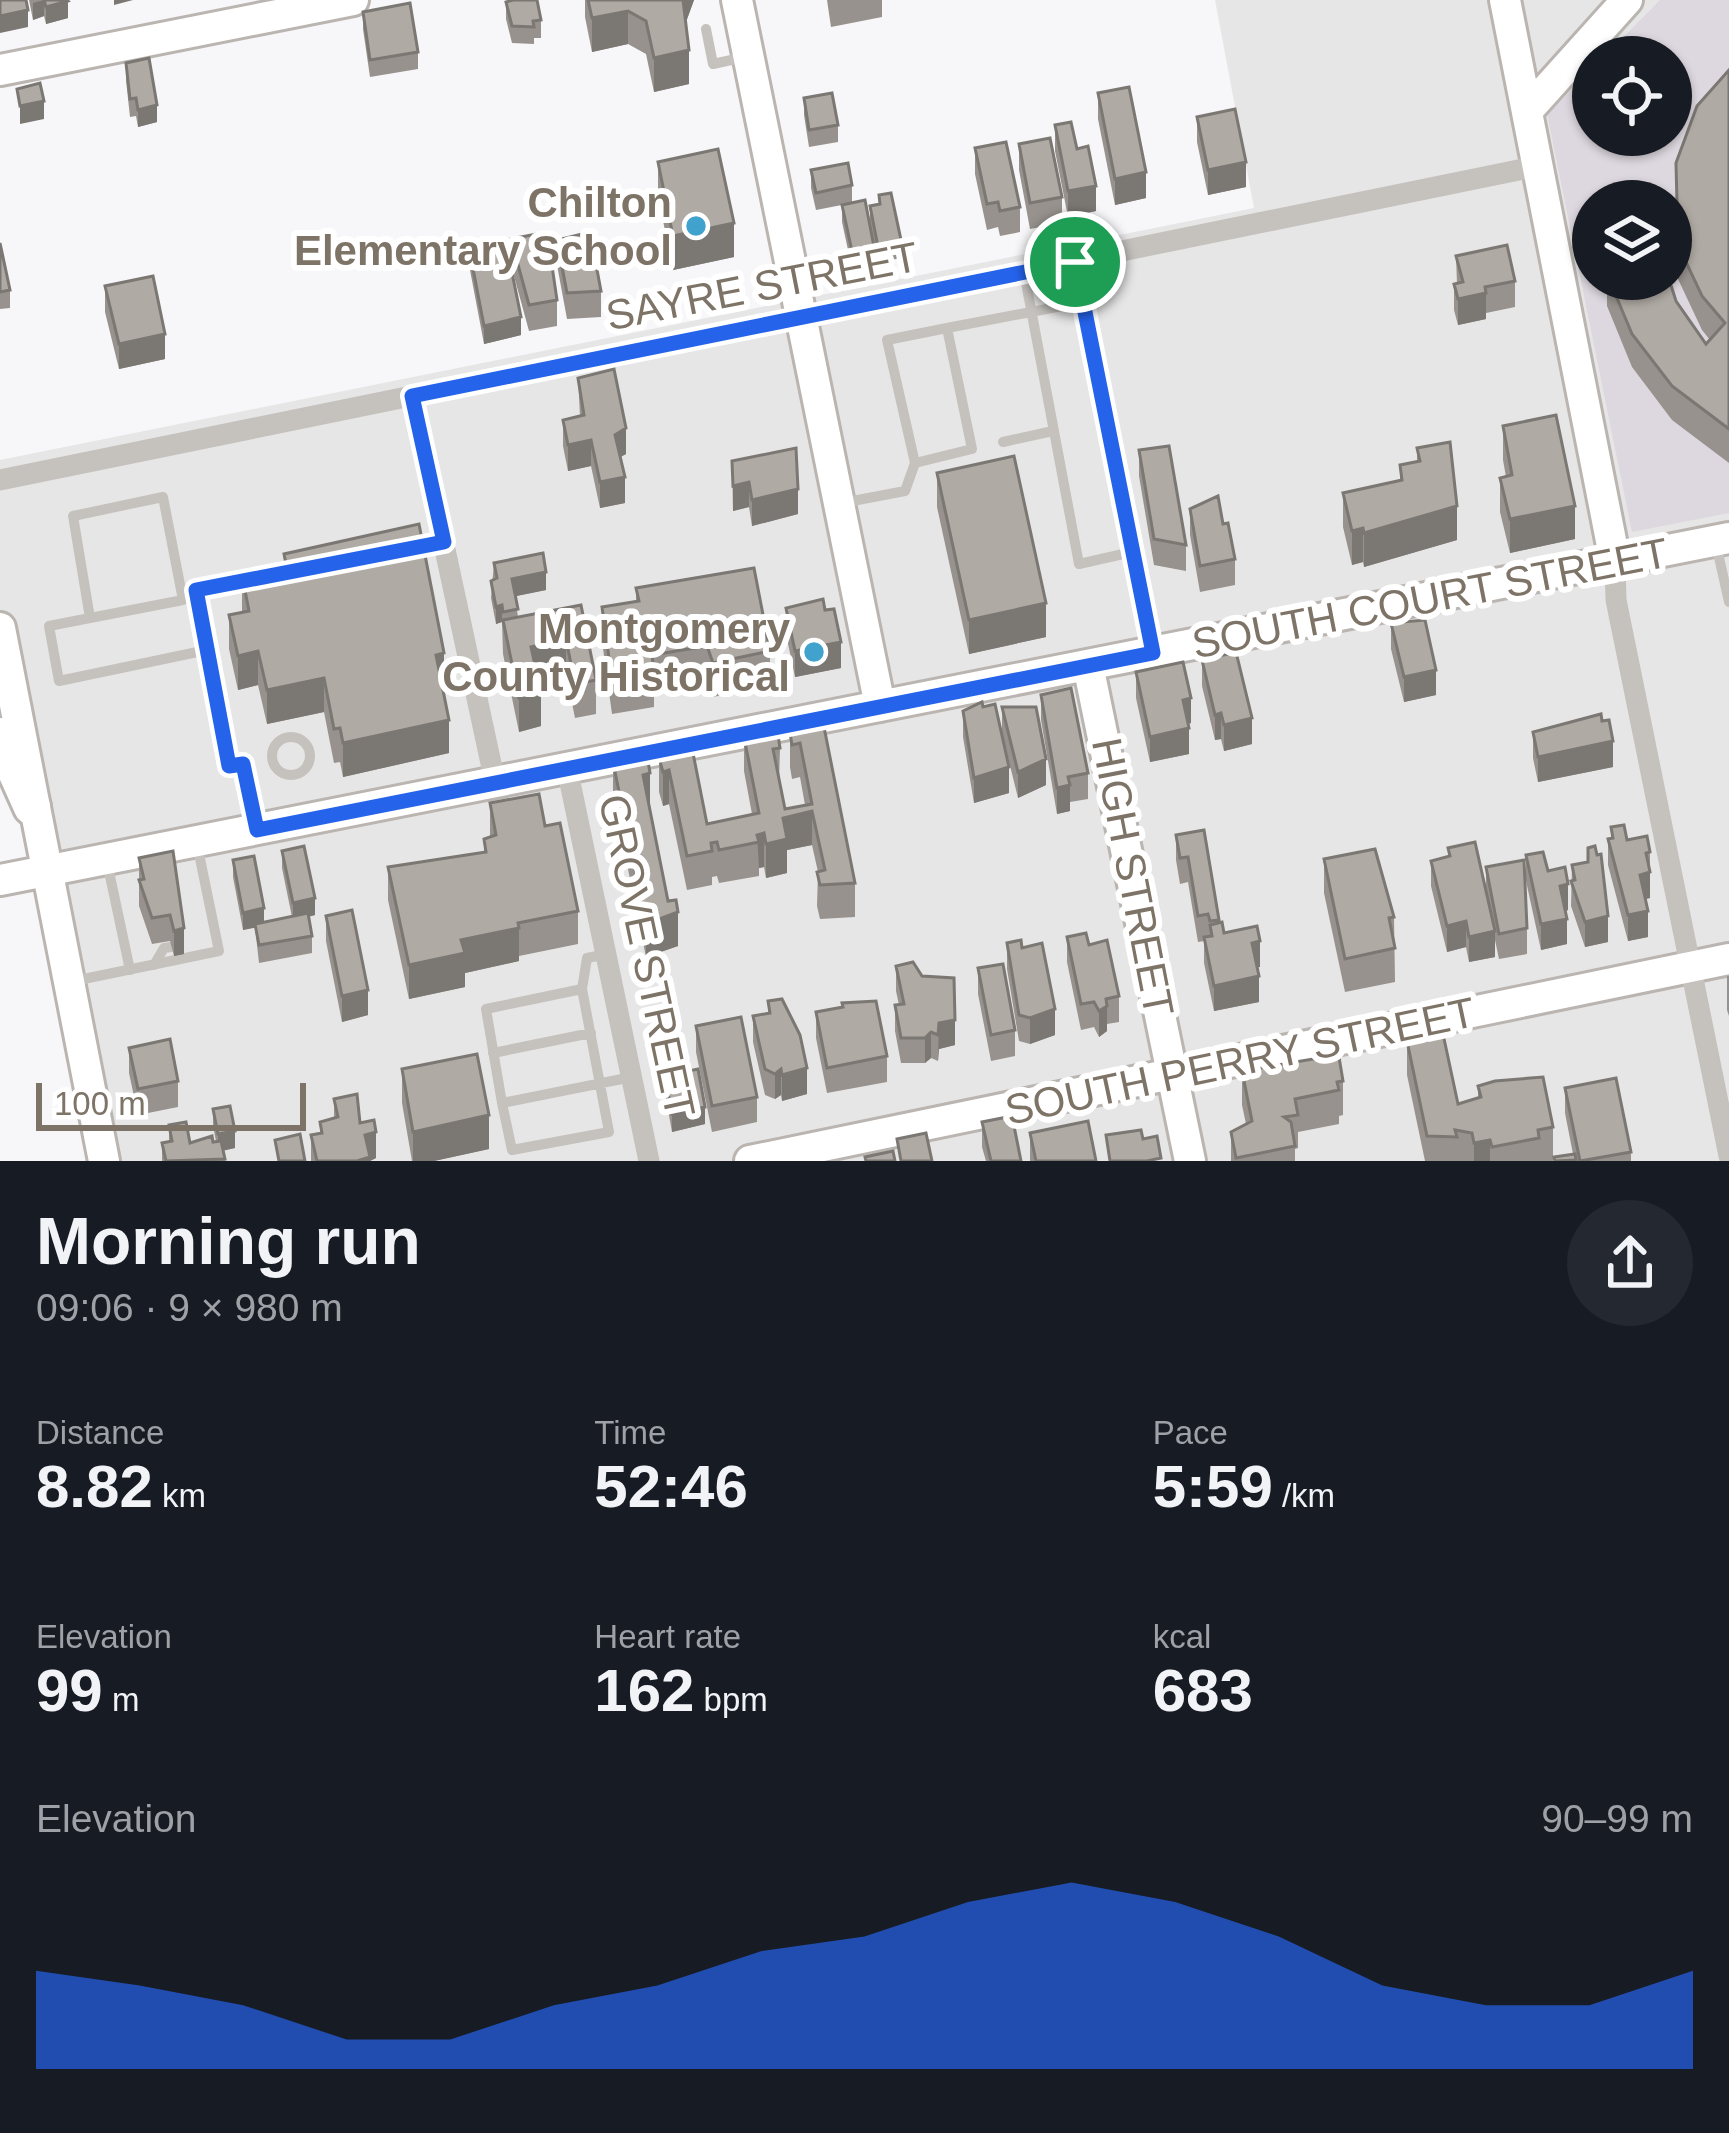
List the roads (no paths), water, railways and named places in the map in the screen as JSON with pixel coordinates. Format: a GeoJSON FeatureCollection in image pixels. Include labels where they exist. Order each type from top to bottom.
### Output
{"type":"FeatureCollection","features":[{"type":"Feature","properties":{"kind":"highway"},"geometry":{"type":"LineString","coordinates":[[0,736],[32,806]]}},
{"type":"Feature","properties":{"kind":"main road"},"geometry":{"type":"LineString","coordinates":[[0,70],[353,0]]}},
{"type":"Feature","properties":{"kind":"main road"},"geometry":{"type":"LineString","coordinates":[[737,0],[880,706]]}},
{"type":"Feature","properties":{"kind":"main road"},"geometry":{"type":"LineString","coordinates":[[1505,0],[1616,561]]}},
{"type":"Feature","properties":{"kind":"main road"},"geometry":{"type":"LineString","coordinates":[[1528,110],[1627,0]]}},
{"type":"Feature","properties":{"kind":"main road","name":"SOUTH COURT STREET"},"geometry":{"type":"LineString","coordinates":[[1,880],[1722,540]]}},
{"type":"Feature","properties":{"kind":"main road"},"geometry":{"type":"LineString","coordinates":[[0,628],[104,1161]]}},
{"type":"Feature","properties":{"kind":"main road","name":"HIGH STREET"},"geometry":{"type":"LineString","coordinates":[[1088,665],[1190,1161]]}},
{"type":"Feature","properties":{"kind":"main road","name":"SOUTH PERRY STREET"},"geometry":{"type":"LineString","coordinates":[[750,1161],[803,1156],[1729,959]]}},
{"type":"Feature","properties":{"kind":"street","name":"SAYRE STREET"},"geometry":{"type":"LineString","coordinates":[[0,480],[1538,166]]}},
{"type":"Feature","properties":{"kind":"street"},"geometry":{"type":"LineString","coordinates":[[412,396],[433,544],[495,782]]}},
{"type":"Feature","properties":{"kind":"street"},"geometry":{"type":"LineString","coordinates":[[1616,561],[1616,600],[1729,1156]]}},
{"type":"Feature","properties":{"kind":"street","name":"GROVE STREET"},"geometry":{"type":"LineString","coordinates":[[567,768],[649,1161]]}},
{"type":"Feature","properties":{"kind":"lane"},"geometry":{"type":"LineString","coordinates":[[706,28],[713,64],[748,57]]}},
{"type":"Feature","properties":{"kind":"lane"},"geometry":{"type":"LineString","coordinates":[[1075,262],[1153,653]]}},
{"type":"Feature","properties":{"kind":"lane"},"geometry":{"type":"LineString","coordinates":[[1024,272],[1079,564],[1132,552]]}},
{"type":"Feature","properties":{"kind":"lane"},"geometry":{"type":"LineString","coordinates":[[838,504],[905,490],[915,463],[887,340],[1083,302]]}},
{"type":"Feature","properties":{"kind":"lane"},"geometry":{"type":"LineString","coordinates":[[915,463],[972,449],[946,328]]}},
{"type":"Feature","properties":{"kind":"lane"},"geometry":{"type":"LineString","coordinates":[[1004,442],[1053,431]]}},
{"type":"Feature","properties":{"kind":"lane"},"geometry":{"type":"LineString","coordinates":[[90,618],[73,516],[163,497],[183,600]]}},
{"type":"Feature","properties":{"kind":"lane"},"geometry":{"type":"LineString","coordinates":[[1722,540],[1729,602]]}},
{"type":"Feature","properties":{"kind":"lane"},"geometry":{"type":"LineString","coordinates":[[207,650],[59,681],[49,626],[183,600],[196,590],[264,577]]}},
{"type":"Feature","properties":{"kind":"lane"},"geometry":{"type":"LineString","coordinates":[[196,590],[229,766],[272,758]]}},
{"type":"Feature","properties":{"kind":"lane"},"geometry":{"type":"LineString","coordinates":[[243,764],[257,830]]}},
{"type":"Feature","properties":{"kind":"lane"},"geometry":{"type":"LineString","coordinates":[[68,983],[219,952],[196,841]]}},
{"type":"Feature","properties":{"kind":"lane"},"geometry":{"type":"LineString","coordinates":[[106,859],[130,970]]}},
{"type":"Feature","properties":{"kind":"lane"},"geometry":{"type":"LineString","coordinates":[[154,965],[164,948],[177,946],[204,955]]}},
{"type":"Feature","properties":{"kind":"lane"},"geometry":{"type":"LineString","coordinates":[[582,989],[486,1009],[512,1150],[609,1132],[582,989],[587,958],[607,954]]}},
{"type":"Feature","properties":{"kind":"lane"},"geometry":{"type":"LineString","coordinates":[[494,1053],[591,1033]]}},
{"type":"Feature","properties":{"kind":"lane"},"geometry":{"type":"LineString","coordinates":[[502,1103],[632,1077]]}},
{"type":"Feature","properties":{"kind":"place","name":"Chilton Elementary School"},"geometry":{"type":"Point","coordinates":[696,226]}},
{"type":"Feature","properties":{"kind":"place","name":"Montgomery County Historical"},"geometry":{"type":"Point","coordinates":[814,652]}}]}
